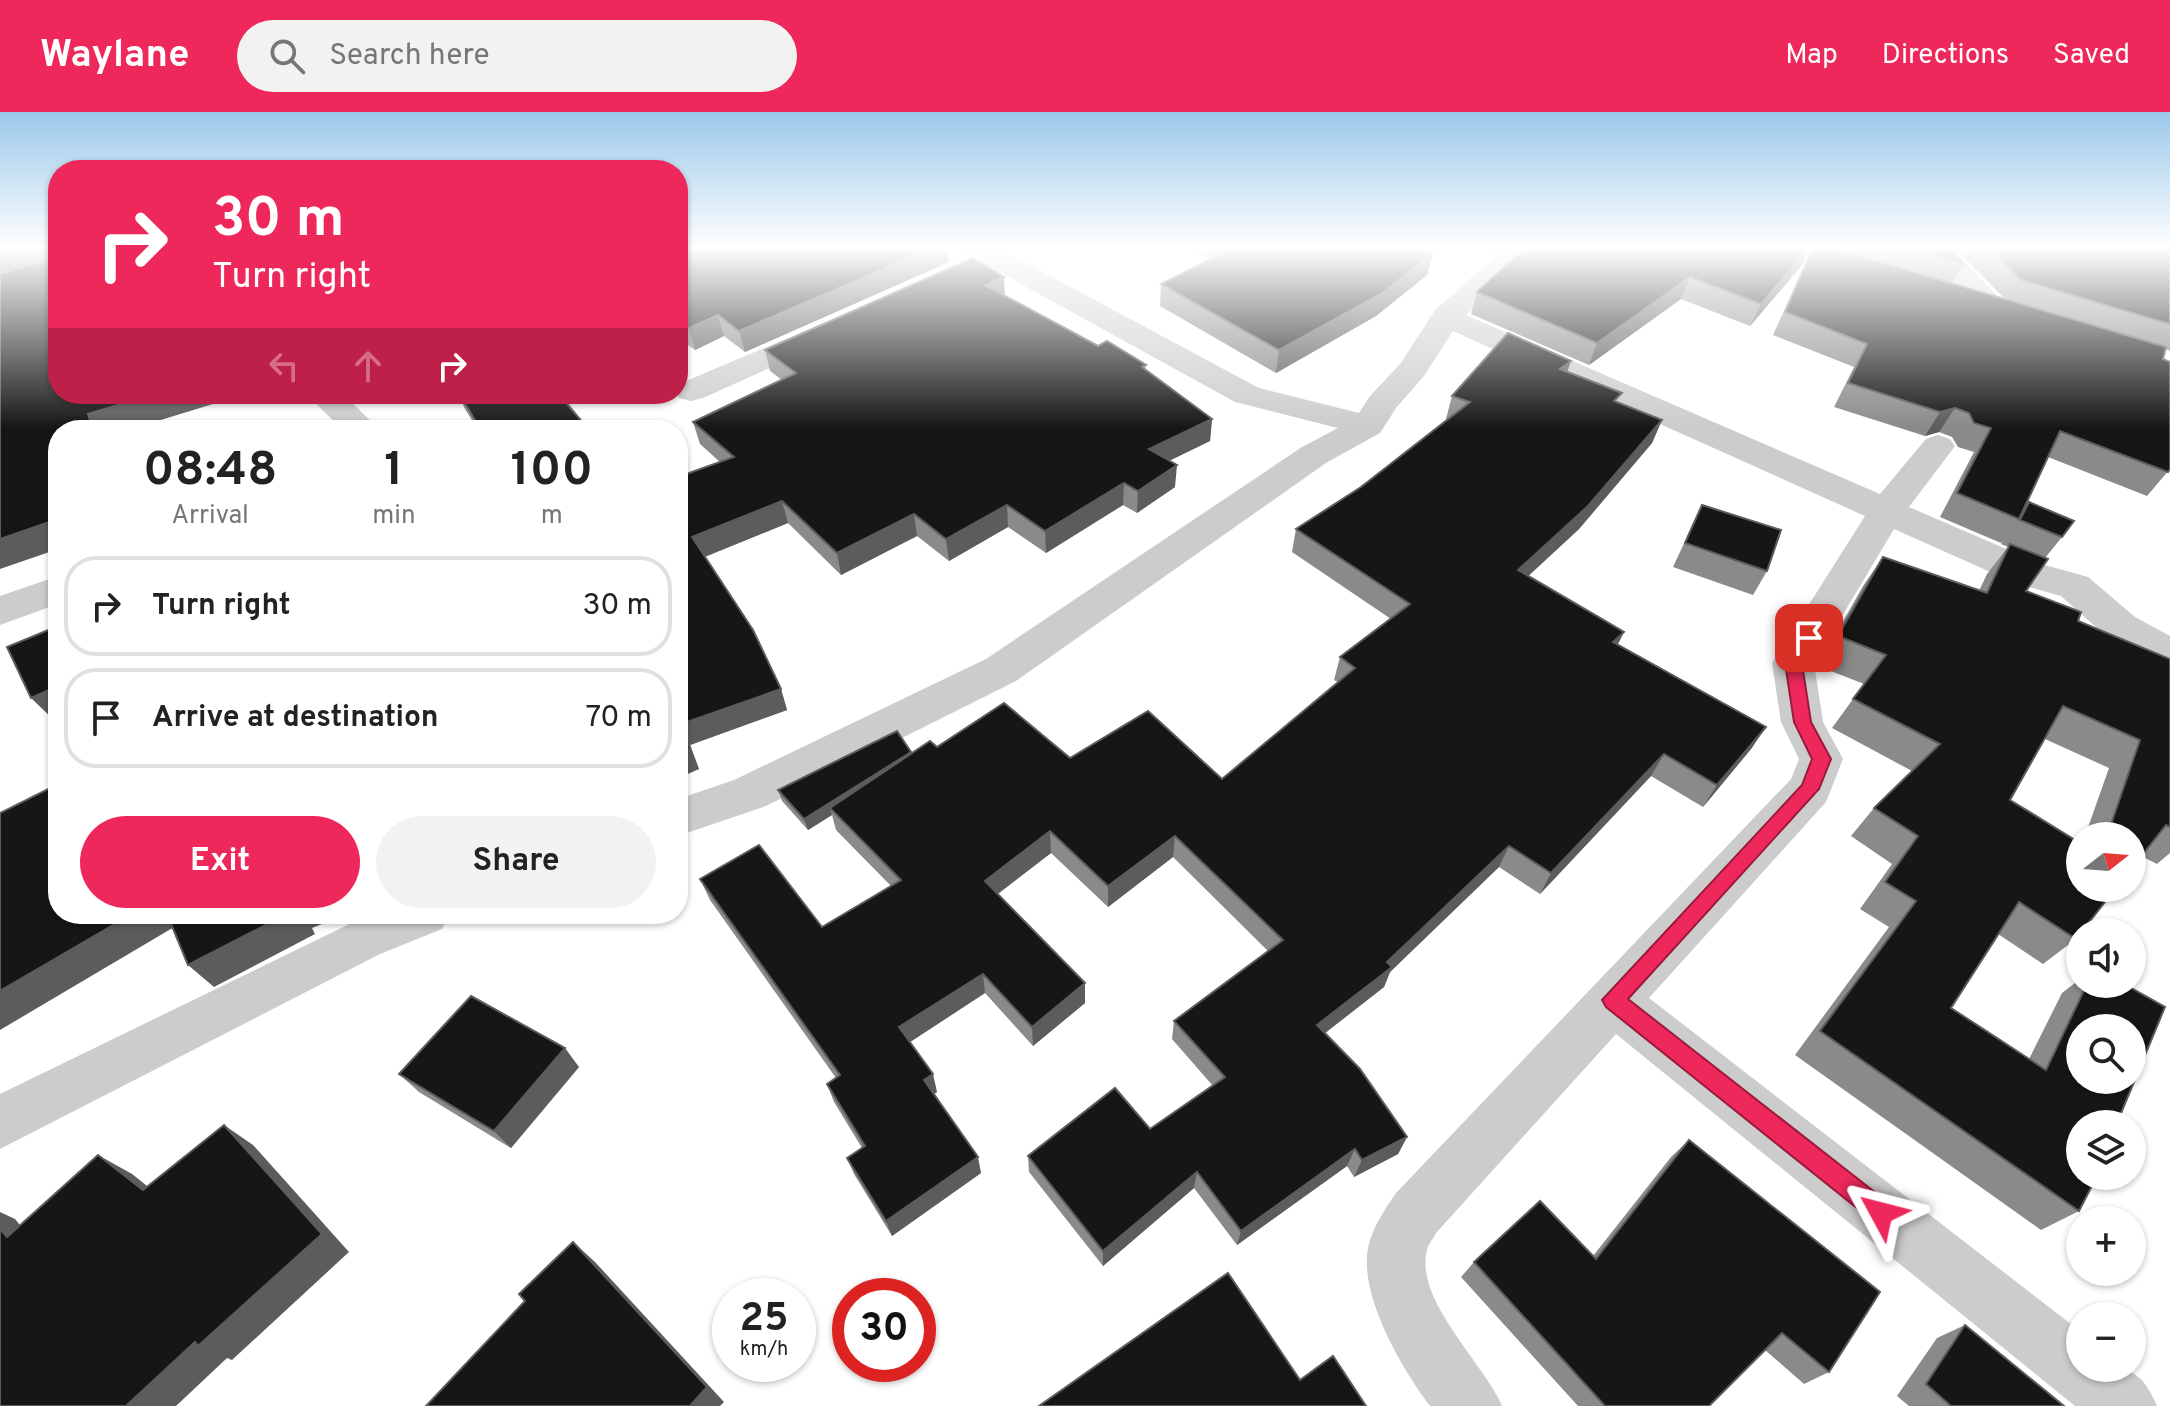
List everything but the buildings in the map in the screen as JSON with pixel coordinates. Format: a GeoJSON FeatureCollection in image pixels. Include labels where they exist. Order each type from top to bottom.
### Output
{"type":"FeatureCollection","features":[{"type":"Feature","properties":{"kind":"street"},"geometry":{"type":"LineString","coordinates":[[1074,307],[1247,395],[1368,426]]}},
{"type":"Feature","properties":{"kind":"street"},"geometry":{"type":"LineString","coordinates":[[688,815],[750,793],[1001,670],[1301,464],[1368,426],[1382,403],[1413,369],[1446,317],[1456,307]]}},
{"type":"Feature","properties":{"kind":"street"},"geometry":{"type":"LineString","coordinates":[[1987,307],[2022,318]]}},
{"type":"Feature","properties":{"kind":"street"},"geometry":{"type":"LineString","coordinates":[[1446,317],[2029,574],[2074,586],[2121,627],[2170,654]]}},
{"type":"Feature","properties":{"kind":"street"},"geometry":{"type":"LineString","coordinates":[[691,391],[848,321]]}},
{"type":"Feature","properties":{"kind":"street"},"geometry":{"type":"LineString","coordinates":[[1247,395],[1301,464]]}},
{"type":"Feature","properties":{"kind":"street"},"geometry":{"type":"LineString","coordinates":[[334,404],[352,420]]}},
{"type":"Feature","properties":{"kind":"street"},"geometry":{"type":"LineString","coordinates":[[1470,1406],[1436,1366],[1409,1309],[1403,1294],[1397,1249],[1416,1213],[1810,789],[1821,759],[1802,722],[1793,663],[1886,511],[1938,446]]}},
{"type":"Feature","properties":{"kind":"street"},"geometry":{"type":"LineString","coordinates":[[0,611],[48,593]]}},
{"type":"Feature","properties":{"kind":"street"},"geometry":{"type":"LineString","coordinates":[[0,1122],[363,939],[400,924]]}},
{"type":"Feature","properties":{"kind":"street"},"geometry":{"type":"LineString","coordinates":[[1613,1000],[2125,1406]]}},
{"type":"Feature","properties":{"kind":"route"},"geometry":{"type":"LineString","coordinates":[[1809,638],[1793,663],[1802,722],[1821,759],[1810,789],[1613,1000],[1881,1213]]}}]}
